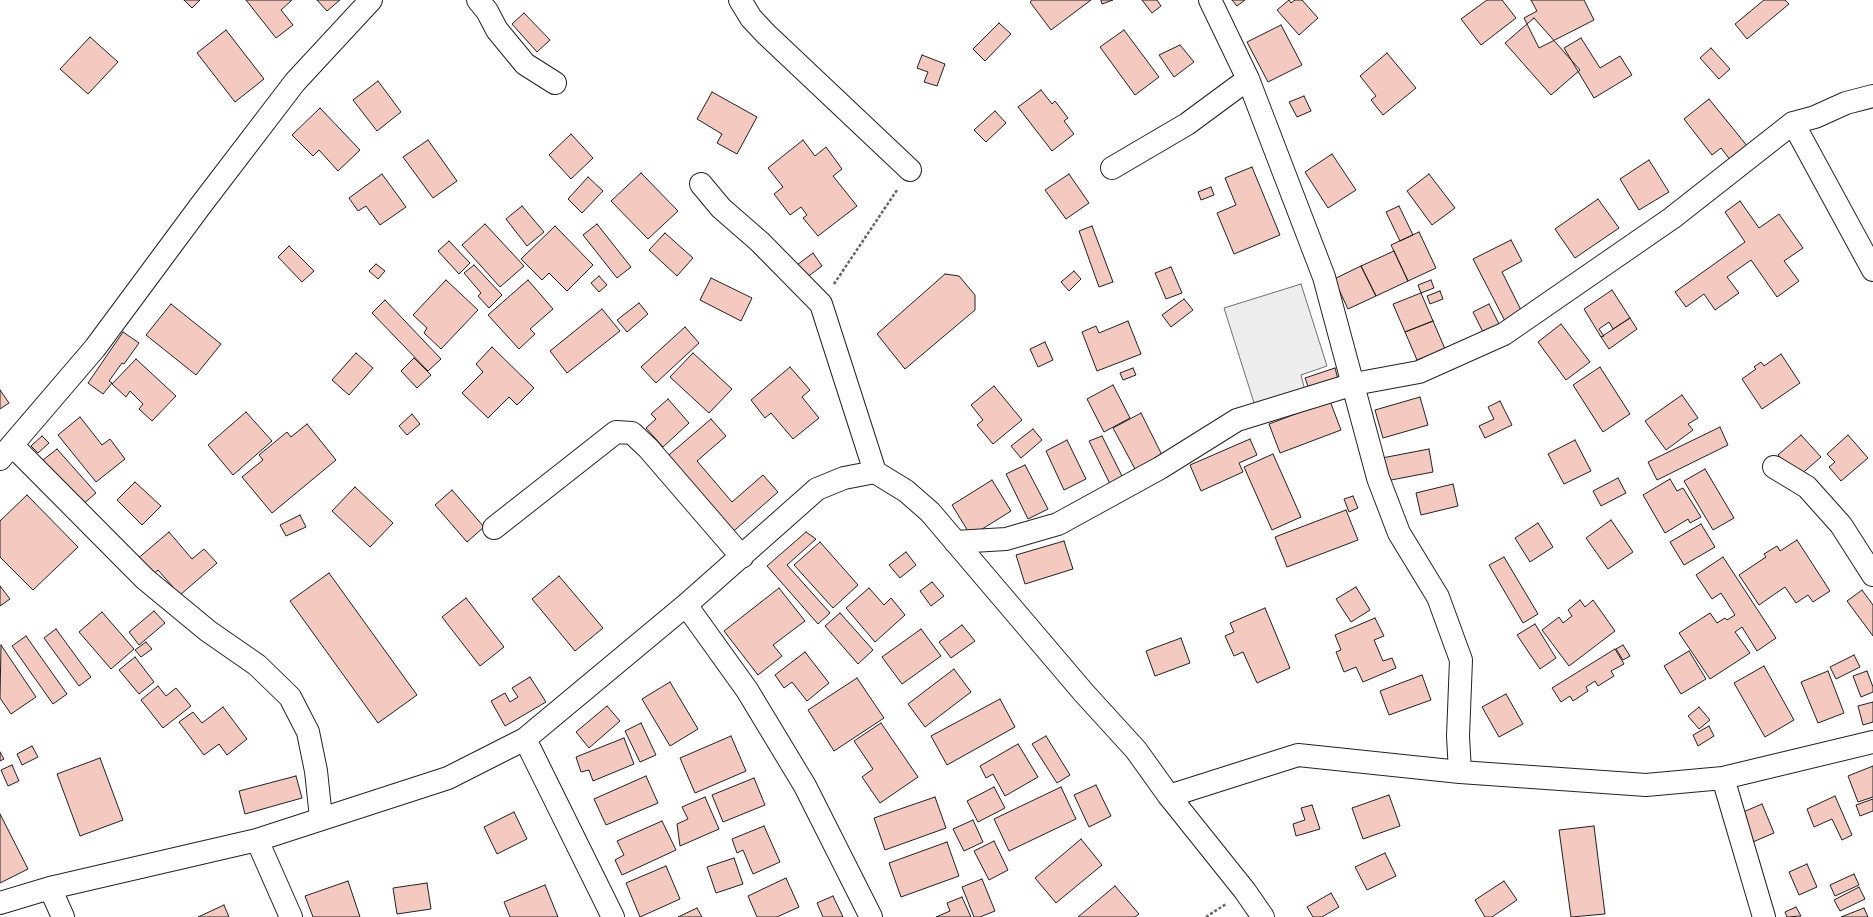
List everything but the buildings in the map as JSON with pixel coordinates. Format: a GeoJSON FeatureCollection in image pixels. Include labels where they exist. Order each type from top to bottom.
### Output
{"type":"FeatureCollection","features":[{"type":"Feature","properties":{"kind":"street"},"geometry":{"type":"LineString","coordinates":[[321,818],[316,771],[308,732],[290,697],[257,665],[208,631],[145,579],[6,452],[95,348],[201,204],[296,82],[370,0]]}},
{"type":"Feature","properties":{"kind":"street"},"geometry":{"type":"LineString","coordinates":[[478,0],[487,11],[497,30],[525,64],[554,83]]}},
{"type":"Feature","properties":{"kind":"street"},"geometry":{"type":"LineString","coordinates":[[740,0],[751,18],[766,34],[910,170]]}},
{"type":"Feature","properties":{"kind":"street"},"geometry":{"type":"LineString","coordinates":[[1210,0],[1248,79],[1324,277],[1354,384],[1378,478],[1399,533],[1438,597],[1461,660],[1458,736],[1460,772]]}},
{"type":"Feature","properties":{"kind":"street"},"geometry":{"type":"LineString","coordinates":[[1112,168],[1188,124],[1248,79]]}},
{"type":"Feature","properties":{"kind":"street"},"geometry":{"type":"LineString","coordinates":[[955,542],[1006,539],[1058,524],[1160,468],[1237,420],[1354,384],[1419,372],[1504,334],[1672,218],[1792,123],[1815,117],[1846,103],[1873,96]]}},
{"type":"Feature","properties":{"kind":"street"},"geometry":{"type":"LineString","coordinates":[[1792,123],[1873,270]]}},
{"type":"Feature","properties":{"kind":"street"},"geometry":{"type":"LineString","coordinates":[[701,184],[720,208],[760,242],[821,304],[875,472],[906,491],[930,512],[1084,693],[1136,750],[1169,796],[1245,891],[1263,917]]}},
{"type":"Feature","properties":{"kind":"street"},"geometry":{"type":"LineString","coordinates":[[494,528],[616,432],[632,433],[648,448],[742,557]]}},
{"type":"Feature","properties":{"kind":"street"},"geometry":{"type":"LineString","coordinates":[[1774,467],[1807,487],[1841,525],[1873,575]]}},
{"type":"Feature","properties":{"kind":"street"},"geometry":{"type":"LineString","coordinates":[[0,903],[50,888],[257,840],[448,778],[525,739],[686,605],[817,489],[844,478],[875,472]]}},
{"type":"Feature","properties":{"kind":"street"},"geometry":{"type":"LineString","coordinates":[[686,605],[747,690],[805,786],[871,917]]}},
{"type":"Feature","properties":{"kind":"street"},"geometry":{"type":"LineString","coordinates":[[525,739],[612,917]]}},
{"type":"Feature","properties":{"kind":"street"},"geometry":{"type":"LineString","coordinates":[[1169,796],[1298,755],[1460,772],[1646,785],[1723,778],[1873,742]]}},
{"type":"Feature","properties":{"kind":"street"},"geometry":{"type":"LineString","coordinates":[[1723,778],[1764,917]]}},
{"type":"Feature","properties":{"kind":"street"},"geometry":{"type":"LineString","coordinates":[[257,840],[291,917]]}},
{"type":"Feature","properties":{"kind":"street"},"geometry":{"type":"LineString","coordinates":[[50,888],[63,917]]}},
{"type":"Feature","properties":{"kind":"path"},"geometry":{"type":"LineString","coordinates":[[821,304],[910,170]]}},
{"type":"Feature","properties":{"kind":"shaded area"},"geometry":{"type":"Polygon","coordinates":[[[1301,284],[1327,366],[1301,375],[1305,391],[1255,406],[1224,308],[1301,284]]]}}]}
